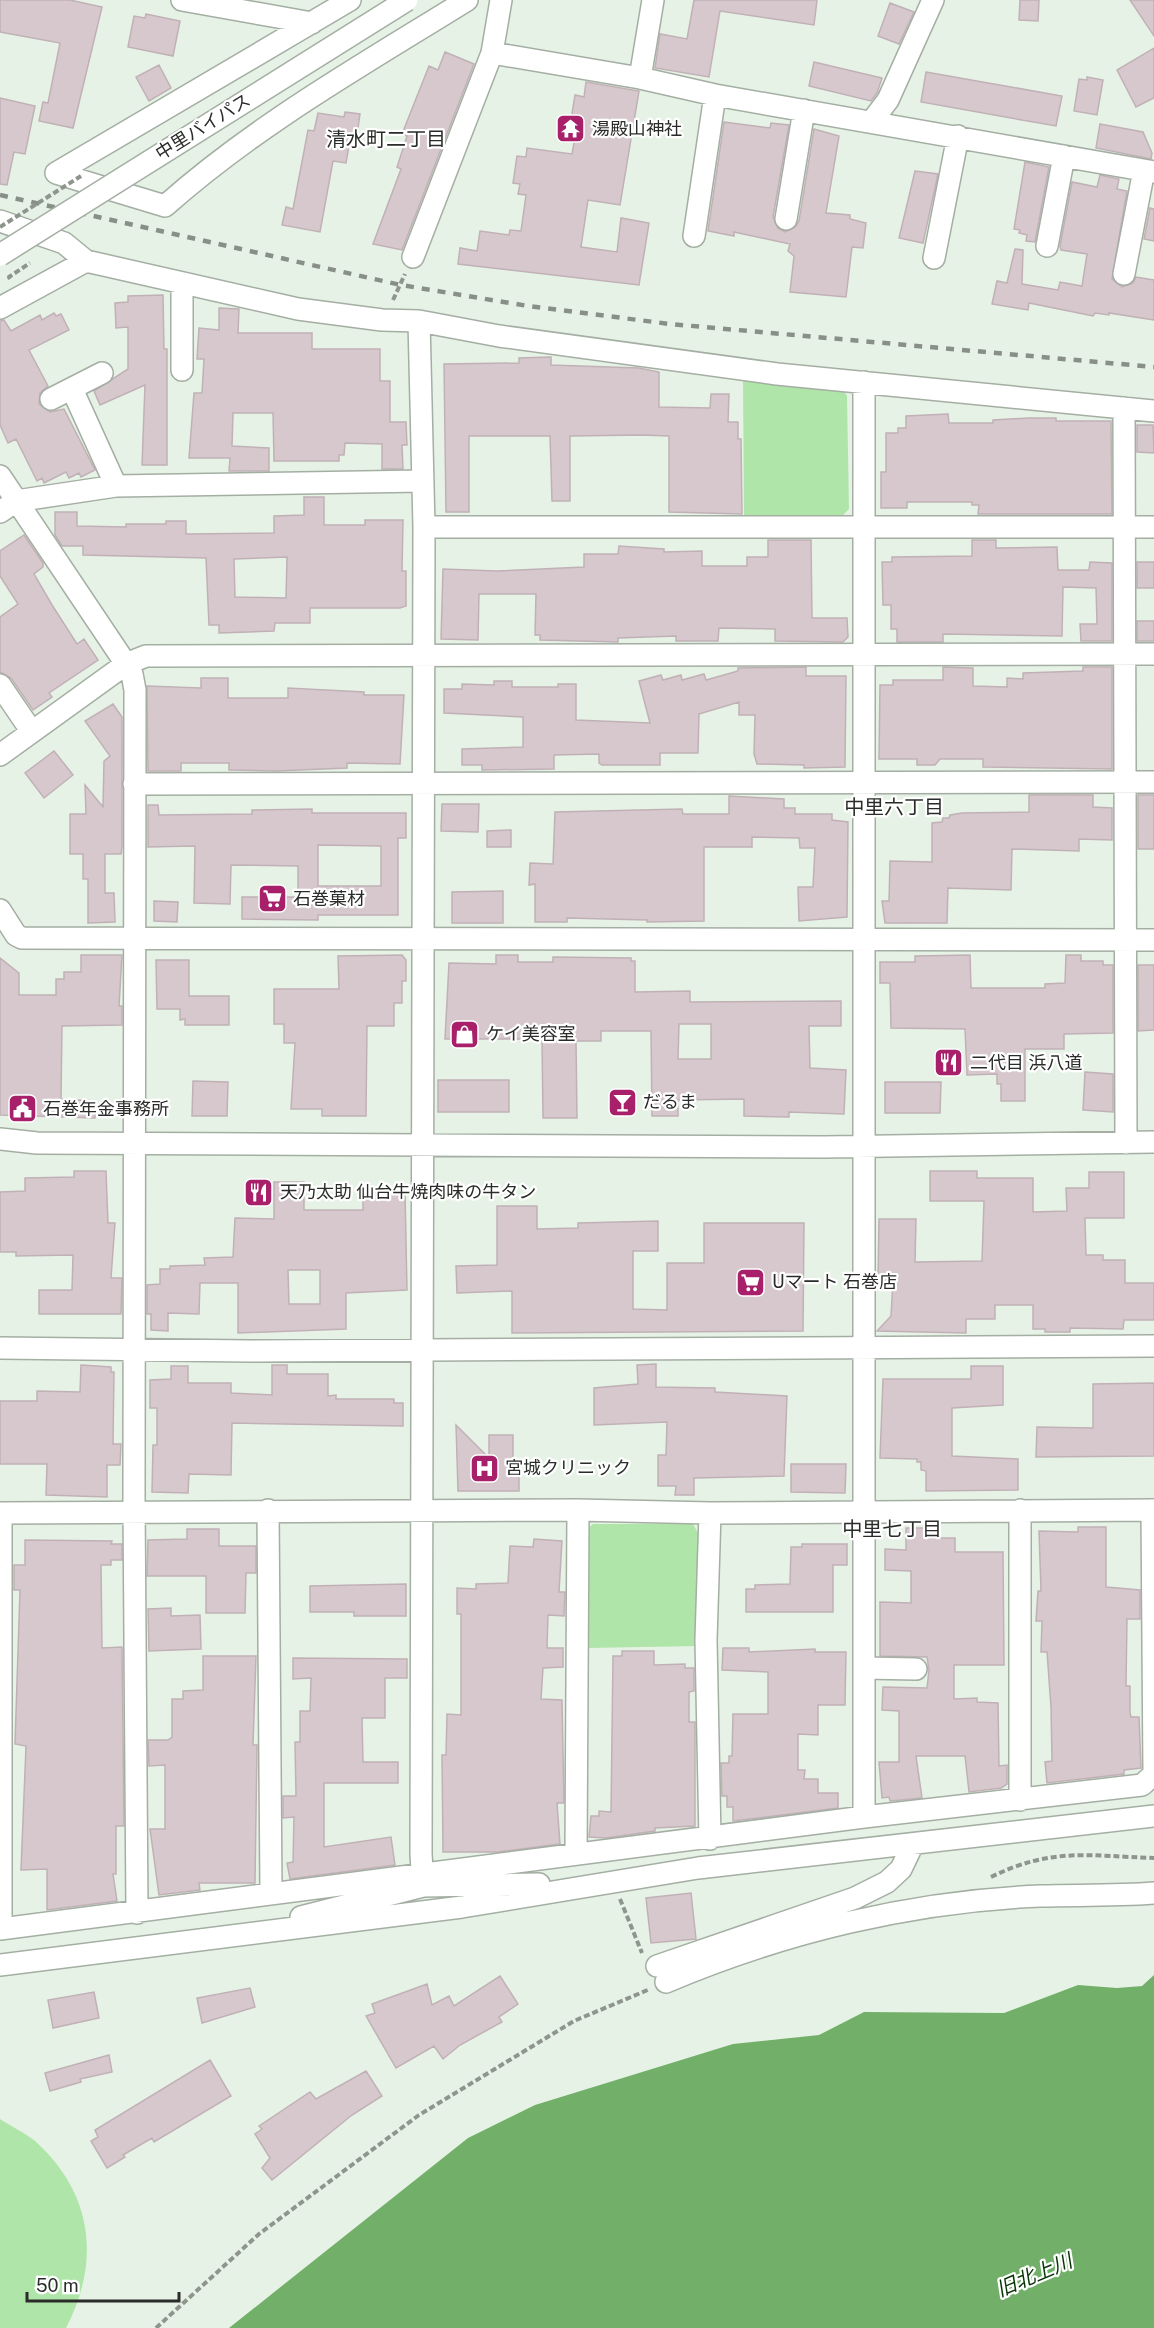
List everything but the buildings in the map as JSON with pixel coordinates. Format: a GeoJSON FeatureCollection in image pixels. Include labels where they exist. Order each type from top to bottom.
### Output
{"type":"FeatureCollection","features":[{"type":"Feature","properties":{"kind":"street"},"geometry":{"type":"LineString","coordinates":[[182,0],[312,22]]}},
{"type":"Feature","properties":{"kind":"street"},"geometry":{"type":"LineString","coordinates":[[350,0],[56,173],[165,206],[193,181],[292,110],[467,0]]}},
{"type":"Feature","properties":{"kind":"street","name":"中里バイパス"},"geometry":{"type":"LineString","coordinates":[[0,255],[407,0]]}},
{"type":"Feature","properties":{"kind":"street"},"geometry":{"type":"LineString","coordinates":[[413,257],[492,53],[501,0]]}},
{"type":"Feature","properties":{"kind":"street"},"geometry":{"type":"LineString","coordinates":[[640,78],[653,0]]}},
{"type":"Feature","properties":{"kind":"street"},"geometry":{"type":"LineString","coordinates":[[872,121],[888,100],[933,0]]}},
{"type":"Feature","properties":{"kind":"street"},"geometry":{"type":"LineString","coordinates":[[492,53],[640,78],[715,95],[1149,171],[1124,274]]}},
{"type":"Feature","properties":{"kind":"street"},"geometry":{"type":"LineString","coordinates":[[694,236],[715,95]]}},
{"type":"Feature","properties":{"kind":"street"},"geometry":{"type":"LineString","coordinates":[[786,219],[804,110]]}},
{"type":"Feature","properties":{"kind":"street"},"geometry":{"type":"LineString","coordinates":[[934,258],[958,136]]}},
{"type":"Feature","properties":{"kind":"street"},"geometry":{"type":"LineString","coordinates":[[1047,246],[1064,156]]}},
{"type":"Feature","properties":{"kind":"street"},"geometry":{"type":"LineString","coordinates":[[0,221],[64,243],[86,261],[298,309],[382,320],[419,321],[499,336],[777,374],[1154,411]]}},
{"type":"Feature","properties":{"kind":"street"},"geometry":{"type":"LineString","coordinates":[[0,308],[86,261]]}},
{"type":"Feature","properties":{"kind":"street"},"geometry":{"type":"LineString","coordinates":[[182,283],[182,370]]}},
{"type":"Feature","properties":{"kind":"street"},"geometry":{"type":"LineString","coordinates":[[419,321],[424,527],[422,656],[423,1880]]}},
{"type":"Feature","properties":{"kind":"street"},"geometry":{"type":"LineString","coordinates":[[51,399],[102,373]]}},
{"type":"Feature","properties":{"kind":"street"},"geometry":{"type":"LineString","coordinates":[[864,382],[862,1510],[864,1817]]}},
{"type":"Feature","properties":{"kind":"street"},"geometry":{"type":"LineString","coordinates":[[72,389],[116,486]]}},
{"type":"Feature","properties":{"kind":"street"},"geometry":{"type":"LineString","coordinates":[[1124,408],[1126,1143]]}},
{"type":"Feature","properties":{"kind":"street"},"geometry":{"type":"LineString","coordinates":[[0,476],[8,507],[126,664],[132,674],[135,690],[136,1349],[134,1511],[137,1913]]}},
{"type":"Feature","properties":{"kind":"street"},"geometry":{"type":"LineString","coordinates":[[8,507],[116,486],[422,481]]}},
{"type":"Feature","properties":{"kind":"street"},"geometry":{"type":"LineString","coordinates":[[424,527],[1154,527]]}},
{"type":"Feature","properties":{"kind":"street"},"geometry":{"type":"LineString","coordinates":[[0,755],[126,664],[146,656],[1154,654]]}},
{"type":"Feature","properties":{"kind":"street"},"geometry":{"type":"LineString","coordinates":[[0,685],[32,732]]}},
{"type":"Feature","properties":{"kind":"street"},"geometry":{"type":"LineString","coordinates":[[134,784],[1154,782]]}},
{"type":"Feature","properties":{"kind":"street"},"geometry":{"type":"LineString","coordinates":[[0,910],[16,935],[22,938],[1154,940]]}},
{"type":"Feature","properties":{"kind":"street"},"geometry":{"type":"LineString","coordinates":[[0,1139],[37,1143],[863,1146],[1154,1142]]}},
{"type":"Feature","properties":{"kind":"street"},"geometry":{"type":"LineString","coordinates":[[0,1348],[1154,1346]]}},
{"type":"Feature","properties":{"kind":"street"},"geometry":{"type":"LineString","coordinates":[[268,1510],[271,1892]]}},
{"type":"Feature","properties":{"kind":"street"},"geometry":{"type":"LineString","coordinates":[[268,1510],[578,1510],[710,1513],[1020,1510],[1153,1510],[1154,1774],[1142,1785],[864,1817],[710,1839],[576,1853],[423,1880],[271,1892],[137,1913],[1,1929],[1,1513],[268,1510]]}},
{"type":"Feature","properties":{"kind":"street"},"geometry":{"type":"LineString","coordinates":[[576,1853],[578,1510]]}},
{"type":"Feature","properties":{"kind":"street"},"geometry":{"type":"LineString","coordinates":[[1020,1510],[1020,1800]]}},
{"type":"Feature","properties":{"kind":"street"},"geometry":{"type":"LineString","coordinates":[[710,1513],[706,1640],[710,1839]]}},
{"type":"Feature","properties":{"kind":"street"},"geometry":{"type":"LineString","coordinates":[[864,1668],[916,1669]]}},
{"type":"Feature","properties":{"kind":"street"},"geometry":{"type":"LineString","coordinates":[[0,1965],[462,1907],[698,1868],[1154,1816]]}},
{"type":"Feature","properties":{"kind":"street"},"geometry":{"type":"LineString","coordinates":[[662,1974],[855,1898],[886,1882],[901,1869],[913,1844]]}},
{"type":"Feature","properties":{"kind":"street"},"geometry":{"type":"LineString","coordinates":[[295,1928],[296,1918],[423,1880],[558,1883],[560,1891]]}},
{"type":"Feature","properties":{"kind":"street"},"geometry":{"type":"LineString","coordinates":[[662,1974],[894,1912],[1041,1896],[1154,1893]]}},
{"type":"Feature","properties":{"kind":"path"},"geometry":{"type":"LineString","coordinates":[[0,227],[81,176]]}},
{"type":"Feature","properties":{"kind":"path"},"geometry":{"type":"LineString","coordinates":[[382,320],[413,257]]}},
{"type":"Feature","properties":{"kind":"path"},"geometry":{"type":"LineString","coordinates":[[988,1879],[1014,1866],[1069,1853],[1154,1858]]}},
{"type":"Feature","properties":{"kind":"path"},"geometry":{"type":"LineString","coordinates":[[156,2328],[259,2234],[419,2115],[573,2021],[662,1974],[651,1959],[644,1958],[618,1895]]}},
{"type":"Feature","properties":{"kind":"shaded area"},"geometry":{"type":"Polygon","coordinates":[[[743,381],[841,386],[847,396],[849,509],[840,518],[744,517],[743,381]]]}},
{"type":"Feature","properties":{"kind":"shaded area"},"geometry":{"type":"Polygon","coordinates":[[[593,1524],[693,1524],[698,1533],[701,1646],[587,1648],[585,1531],[593,1524]]]}},
{"type":"Feature","properties":{"kind":"shaded area"},"geometry":{"type":"Polygon","coordinates":[[[0,2119],[35,2141],[54,2161],[80,2205],[87,2253],[84,2278],[77,2303],[66,2328],[0,2328],[0,2119]]]}},
{"type":"Feature","properties":{"kind":"water","name":"旧北上川"},"geometry":{"type":"Polygon","coordinates":[[[1154,1975],[1154,2328],[229,2328],[468,2138],[535,2105],[733,2044],[819,2035],[864,2012],[1004,2013],[1078,1985],[1117,1988],[1142,1986],[1154,1975]]]}},
{"type":"Feature","properties":{"kind":"railway"},"geometry":{"type":"LineString","coordinates":[[0,195],[401,285],[528,306],[670,324],[1154,367]]}},
{"type":"Feature","properties":{"kind":"place","name":"湯殿山神社"},"geometry":{"type":"Point","coordinates":[571,129]}},
{"type":"Feature","properties":{"kind":"place","name":"石巻菓材"},"geometry":{"type":"Point","coordinates":[272,899]}},
{"type":"Feature","properties":{"kind":"place","name":"ケイ美容室"},"geometry":{"type":"Point","coordinates":[465,1034]}},
{"type":"Feature","properties":{"kind":"place","name":"二代目 浜八道"},"geometry":{"type":"Point","coordinates":[949,1063]}},
{"type":"Feature","properties":{"kind":"place","name":"だるま"},"geometry":{"type":"Point","coordinates":[622,1102]}},
{"type":"Feature","properties":{"kind":"place","name":"石巻年金事務所"},"geometry":{"type":"Point","coordinates":[22,1109]}},
{"type":"Feature","properties":{"kind":"place","name":"天乃太助 仙台牛焼肉味の牛タン"},"geometry":{"type":"Point","coordinates":[259,1192]}},
{"type":"Feature","properties":{"kind":"place","name":"Uマート 石巻店"},"geometry":{"type":"Point","coordinates":[751,1282]}},
{"type":"Feature","properties":{"kind":"place","name":"宮城クリニック"},"geometry":{"type":"Point","coordinates":[484,1468]}},
{"type":"Feature","properties":{"kind":"district","name":"清水町二丁目"},"geometry":{"type":"Point","coordinates":[386,139]}},
{"type":"Feature","properties":{"kind":"district","name":"中里六丁目"},"geometry":{"type":"Point","coordinates":[894,807]}},
{"type":"Feature","properties":{"kind":"district","name":"中里七丁目"},"geometry":{"type":"Point","coordinates":[892,1529]}}]}
